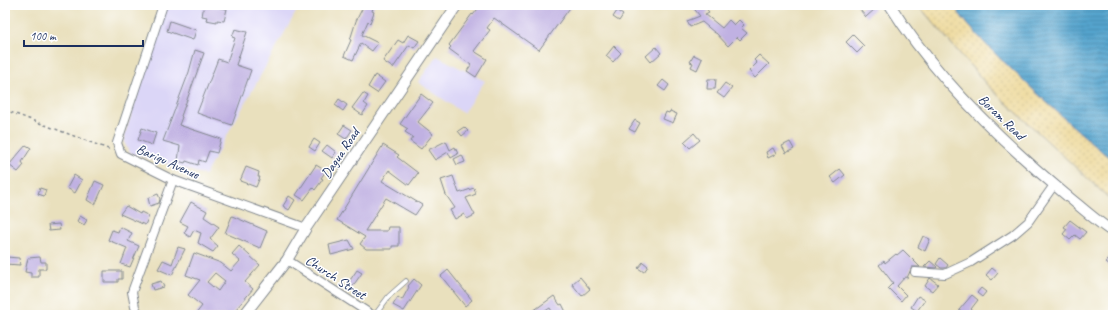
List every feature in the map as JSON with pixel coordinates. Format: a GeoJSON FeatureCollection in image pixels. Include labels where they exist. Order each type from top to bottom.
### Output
{"type":"FeatureCollection","features":[{"type":"Feature","properties":{"kind":"street","name":"Barigu Avenue"},"geometry":{"type":"LineString","coordinates":[[163,5],[117,143],[121,154],[173,180],[306,228]]}},
{"type":"Feature","properties":{"kind":"street","name":"Dagua Road"},"geometry":{"type":"LineString","coordinates":[[244,315],[287,260],[306,228],[457,5]]}},
{"type":"Feature","properties":{"kind":"street","name":"Boram Road"},"geometry":{"type":"LineString","coordinates":[[890,5],[901,24],[956,92],[1035,169],[1113,232]]}},
{"type":"Feature","properties":{"kind":"street"},"geometry":{"type":"LineString","coordinates":[[139,315],[135,307],[132,292],[173,180]]}},
{"type":"Feature","properties":{"kind":"street"},"geometry":{"type":"LineString","coordinates":[[915,272],[945,274],[971,262],[1013,234],[1028,222],[1054,185]]}},
{"type":"Feature","properties":{"kind":"street","name":"Church Street"},"geometry":{"type":"LineString","coordinates":[[287,260],[374,315]]}},
{"type":"Feature","properties":{"kind":"lane"},"geometry":{"type":"LineString","coordinates":[[374,315],[389,296],[406,281]]}},
{"type":"Feature","properties":{"kind":"path"},"geometry":{"type":"LineString","coordinates":[[5,110],[121,154]]}},
{"type":"Feature","properties":{"kind":"shaded area"},"geometry":{"type":"Polygon","coordinates":[[[166,5],[300,5],[205,175],[130,153],[125,144],[124,137],[166,5]]]}},
{"type":"Feature","properties":{"kind":"shaded area"},"geometry":{"type":"Polygon","coordinates":[[[437,56],[485,81],[463,113],[418,82],[437,56]]]}},
{"type":"Feature","properties":{"kind":"sand"},"geometry":{"type":"Polygon","coordinates":[[[918,5],[953,5],[976,34],[1002,60],[1066,120],[1113,161],[1113,202],[987,85],[918,5]]]}},
{"type":"Feature","properties":{"kind":"water"},"geometry":{"type":"Polygon","coordinates":[[[953,5],[1113,5],[1113,161],[1066,120],[1002,60],[976,34],[953,5]]]}},
{"type":"Feature","properties":{"kind":"building"},"geometry":{"type":"Polygon","coordinates":[[[204,5],[227,9],[224,21],[217,20],[217,22],[206,20],[207,17],[202,16],[204,5]]]}},
{"type":"Feature","properties":{"kind":"building"},"geometry":{"type":"Polygon","coordinates":[[[364,5],[374,5],[372,11],[374,12],[370,23],[368,21],[362,35],[378,43],[372,51],[361,43],[353,60],[344,56],[351,40],[356,21],[364,5]]]}},
{"type":"Feature","properties":{"kind":"building"},"geometry":{"type":"Polygon","coordinates":[[[481,5],[572,5],[539,50],[494,18],[487,28],[490,30],[474,51],[487,59],[476,77],[467,71],[471,65],[449,49],[451,47],[449,45],[472,14],[473,15],[481,5]]]}},
{"type":"Feature","properties":{"kind":"building"},"geometry":{"type":"Polygon","coordinates":[[[691,5],[703,5],[709,12],[705,14],[722,28],[729,20],[734,25],[739,20],[744,25],[741,28],[747,33],[740,40],[737,37],[728,46],[716,33],[702,22],[690,27],[687,21],[700,16],[691,5]]]}},
{"type":"Feature","properties":{"kind":"building"},"geometry":{"type":"Polygon","coordinates":[[[865,5],[871,5],[875,9],[866,17],[860,10],[865,5]]]}},
{"type":"Feature","properties":{"kind":"building"},"geometry":{"type":"Polygon","coordinates":[[[617,11],[623,15],[619,21],[613,17],[617,11]]]}},
{"type":"Feature","properties":{"kind":"building"},"geometry":{"type":"Polygon","coordinates":[[[170,21],[196,30],[193,40],[167,31],[170,21]]]}},
{"type":"Feature","properties":{"kind":"building"},"geometry":{"type":"Polygon","coordinates":[[[235,29],[247,32],[236,65],[251,70],[232,125],[197,113],[218,59],[227,62],[235,38],[232,37],[235,29]]]}},
{"type":"Feature","properties":{"kind":"building"},"geometry":{"type":"Polygon","coordinates":[[[408,35],[419,41],[414,48],[409,45],[393,68],[383,61],[398,40],[403,43],[408,35]]]}},
{"type":"Feature","properties":{"kind":"building"},"geometry":{"type":"Polygon","coordinates":[[[853,35],[864,46],[857,53],[846,42],[853,35]]]}},
{"type":"Feature","properties":{"kind":"building"},"geometry":{"type":"Polygon","coordinates":[[[614,46],[621,53],[613,62],[606,56],[614,46]]]}},
{"type":"Feature","properties":{"kind":"building"},"geometry":{"type":"Polygon","coordinates":[[[656,47],[661,53],[651,62],[646,56],[656,47]]]}},
{"type":"Feature","properties":{"kind":"building"},"geometry":{"type":"Polygon","coordinates":[[[195,50],[204,53],[179,125],[221,139],[217,153],[209,151],[205,162],[199,160],[198,165],[186,161],[185,163],[178,161],[180,146],[163,141],[189,72],[195,50]]]}},
{"type":"Feature","properties":{"kind":"building"},"geometry":{"type":"Polygon","coordinates":[[[694,55],[702,59],[697,70],[691,67],[693,63],[690,62],[694,55]]]}},
{"type":"Feature","properties":{"kind":"building"},"geometry":{"type":"Polygon","coordinates":[[[759,55],[769,64],[755,78],[749,71],[757,63],[754,60],[759,55]]]}},
{"type":"Feature","properties":{"kind":"building"},"geometry":{"type":"Polygon","coordinates":[[[375,75],[385,82],[377,93],[368,87],[375,75]]]}},
{"type":"Feature","properties":{"kind":"building"},"geometry":{"type":"Polygon","coordinates":[[[708,79],[716,79],[715,89],[707,89],[708,79]]]}},
{"type":"Feature","properties":{"kind":"building"},"geometry":{"type":"Polygon","coordinates":[[[663,80],[669,85],[665,91],[658,86],[663,80]]]}},
{"type":"Feature","properties":{"kind":"building"},"geometry":{"type":"Polygon","coordinates":[[[725,83],[732,88],[724,98],[717,93],[725,83]]]}},
{"type":"Feature","properties":{"kind":"building"},"geometry":{"type":"Polygon","coordinates":[[[363,93],[368,96],[364,103],[368,106],[362,115],[352,108],[363,93]]]}},
{"type":"Feature","properties":{"kind":"building"},"geometry":{"type":"Polygon","coordinates":[[[421,94],[433,103],[418,122],[433,134],[421,149],[410,141],[413,137],[405,132],[408,129],[400,124],[421,94]]]}},
{"type":"Feature","properties":{"kind":"building"},"geometry":{"type":"Polygon","coordinates":[[[339,99],[347,105],[343,111],[335,105],[339,99]]]}},
{"type":"Feature","properties":{"kind":"building"},"geometry":{"type":"Polygon","coordinates":[[[670,111],[677,114],[673,123],[663,119],[666,112],[669,113],[670,111]]]}},
{"type":"Feature","properties":{"kind":"building"},"geometry":{"type":"Polygon","coordinates":[[[635,120],[640,123],[635,132],[629,129],[635,120]]]}},
{"type":"Feature","properties":{"kind":"building"},"geometry":{"type":"Polygon","coordinates":[[[344,125],[352,130],[346,139],[338,134],[344,125]]]}},
{"type":"Feature","properties":{"kind":"building"},"geometry":{"type":"Polygon","coordinates":[[[464,127],[468,131],[462,136],[458,131],[464,127]]]}},
{"type":"Feature","properties":{"kind":"building"},"geometry":{"type":"Polygon","coordinates":[[[142,128],[156,133],[152,145],[138,140],[142,128]]]}},
{"type":"Feature","properties":{"kind":"building"},"geometry":{"type":"Polygon","coordinates":[[[694,133],[700,140],[690,148],[684,142],[694,133]]]}},
{"type":"Feature","properties":{"kind":"building"},"geometry":{"type":"Polygon","coordinates":[[[314,139],[320,143],[315,151],[309,147],[314,139]]]}},
{"type":"Feature","properties":{"kind":"building"},"geometry":{"type":"Polygon","coordinates":[[[446,141],[450,150],[455,147],[458,154],[451,158],[448,152],[435,160],[428,150],[446,141]]]}},
{"type":"Feature","properties":{"kind":"building"},"geometry":{"type":"Polygon","coordinates":[[[790,142],[794,149],[786,153],[782,146],[790,142]]]}},
{"type":"Feature","properties":{"kind":"building"},"geometry":{"type":"Polygon","coordinates":[[[26,145],[31,148],[22,162],[24,165],[18,172],[9,165],[26,145]]]}},
{"type":"Feature","properties":{"kind":"building"},"geometry":{"type":"Polygon","coordinates":[[[327,145],[336,152],[332,158],[322,151],[327,145]]]}},
{"type":"Feature","properties":{"kind":"building"},"geometry":{"type":"Polygon","coordinates":[[[383,145],[399,155],[397,157],[418,173],[409,185],[389,170],[382,181],[422,205],[415,215],[386,198],[365,231],[387,231],[388,227],[399,227],[399,246],[392,246],[392,249],[366,249],[360,244],[365,237],[337,220],[383,145]]]}},
{"type":"Feature","properties":{"kind":"building"},"geometry":{"type":"Polygon","coordinates":[[[773,148],[776,154],[768,158],[766,152],[773,148]]]}},
{"type":"Feature","properties":{"kind":"building"},"geometry":{"type":"Polygon","coordinates":[[[462,155],[465,162],[457,165],[454,159],[462,155]]]}},
{"type":"Feature","properties":{"kind":"building"},"geometry":{"type":"Polygon","coordinates":[[[316,165],[326,171],[321,178],[323,179],[315,190],[313,188],[304,200],[296,195],[316,165]]]}},
{"type":"Feature","properties":{"kind":"building"},"geometry":{"type":"Polygon","coordinates":[[[246,167],[259,172],[258,177],[260,177],[256,187],[240,181],[246,167]]]}},
{"type":"Feature","properties":{"kind":"building"},"geometry":{"type":"Polygon","coordinates":[[[840,169],[845,175],[835,183],[830,177],[840,169]]]}},
{"type":"Feature","properties":{"kind":"building"},"geometry":{"type":"Polygon","coordinates":[[[74,175],[82,180],[75,193],[67,188],[74,175]]]}},
{"type":"Feature","properties":{"kind":"building"},"geometry":{"type":"Polygon","coordinates":[[[453,176],[459,193],[474,188],[476,194],[466,198],[475,215],[467,219],[464,214],[455,219],[450,210],[455,208],[446,195],[441,180],[453,176]]]}},
{"type":"Feature","properties":{"kind":"building"},"geometry":{"type":"Polygon","coordinates":[[[95,181],[104,185],[95,205],[87,200],[95,181]]]}},
{"type":"Feature","properties":{"kind":"building"},"geometry":{"type":"Polygon","coordinates":[[[40,188],[46,190],[44,196],[38,194],[40,188]]]}},
{"type":"Feature","properties":{"kind":"building"},"geometry":{"type":"Polygon","coordinates":[[[158,194],[160,199],[159,203],[150,206],[148,198],[158,194]]]}},
{"type":"Feature","properties":{"kind":"building"},"geometry":{"type":"Polygon","coordinates":[[[289,196],[295,200],[289,210],[283,206],[289,196]]]}},
{"type":"Feature","properties":{"kind":"building"},"geometry":{"type":"Polygon","coordinates":[[[191,202],[207,211],[204,217],[219,227],[210,239],[218,246],[213,252],[198,243],[201,233],[194,230],[190,237],[184,233],[188,226],[180,222],[191,202]]]}},
{"type":"Feature","properties":{"kind":"building"},"geometry":{"type":"Polygon","coordinates":[[[126,206],[140,214],[141,212],[149,216],[145,225],[120,214],[126,206]]]}},
{"type":"Feature","properties":{"kind":"building"},"geometry":{"type":"Polygon","coordinates":[[[80,216],[87,220],[84,225],[77,221],[80,216]]]}},
{"type":"Feature","properties":{"kind":"building"},"geometry":{"type":"Polygon","coordinates":[[[232,216],[267,231],[260,248],[225,233],[232,216]]]}},
{"type":"Feature","properties":{"kind":"building"},"geometry":{"type":"Polygon","coordinates":[[[1070,220],[1086,232],[1080,239],[1075,235],[1070,240],[1063,234],[1067,229],[1064,227],[1070,220]]]}},
{"type":"Feature","properties":{"kind":"building"},"geometry":{"type":"Polygon","coordinates":[[[59,224],[60,230],[49,231],[48,225],[59,224]]]}},
{"type":"Feature","properties":{"kind":"building"},"geometry":{"type":"Polygon","coordinates":[[[120,227],[132,233],[128,241],[139,246],[130,267],[121,264],[127,248],[108,240],[112,230],[118,232],[120,227]]]}},
{"type":"Feature","properties":{"kind":"building"},"geometry":{"type":"Polygon","coordinates":[[[923,236],[930,239],[925,251],[918,247],[923,236]]]}},
{"type":"Feature","properties":{"kind":"building"},"geometry":{"type":"Polygon","coordinates":[[[349,240],[354,249],[331,255],[329,245],[349,240]]]}},
{"type":"Feature","properties":{"kind":"building"},"geometry":{"type":"Polygon","coordinates":[[[239,246],[260,265],[245,282],[253,289],[231,315],[195,315],[202,306],[188,295],[200,280],[186,275],[194,253],[221,263],[231,271],[240,261],[232,254],[239,246]],[[215,273],[207,282],[218,291],[225,281],[215,273]]]}},
{"type":"Feature","properties":{"kind":"building"},"geometry":{"type":"Polygon","coordinates":[[[178,247],[185,249],[172,275],[158,269],[163,260],[172,264],[178,247]]]}},
{"type":"Feature","properties":{"kind":"building"},"geometry":{"type":"Polygon","coordinates":[[[903,250],[920,267],[912,267],[907,278],[905,277],[897,286],[906,295],[901,301],[888,288],[893,283],[879,265],[884,261],[885,263],[903,250]]]}},
{"type":"Feature","properties":{"kind":"building"},"geometry":{"type":"Polygon","coordinates":[[[1113,252],[1113,268],[1106,263],[1113,252]]]}},
{"type":"Feature","properties":{"kind":"building"},"geometry":{"type":"Polygon","coordinates":[[[6,257],[19,258],[20,265],[5,264],[6,257]]]}},
{"type":"Feature","properties":{"kind":"building"},"geometry":{"type":"Polygon","coordinates":[[[40,257],[41,262],[46,262],[46,269],[39,269],[39,277],[31,277],[31,273],[25,272],[28,258],[40,257]]]}},
{"type":"Feature","properties":{"kind":"building"},"geometry":{"type":"Polygon","coordinates":[[[940,258],[948,265],[946,268],[941,268],[936,264],[940,258]]]}},
{"type":"Feature","properties":{"kind":"building"},"geometry":{"type":"Polygon","coordinates":[[[930,261],[937,267],[936,268],[924,267],[930,261]]]}},
{"type":"Feature","properties":{"kind":"building"},"geometry":{"type":"Polygon","coordinates":[[[643,262],[648,266],[644,272],[638,268],[643,262]]]}},
{"type":"Feature","properties":{"kind":"building"},"geometry":{"type":"Polygon","coordinates":[[[992,268],[998,273],[992,280],[986,275],[992,268]]]}},
{"type":"Feature","properties":{"kind":"building"},"geometry":{"type":"Polygon","coordinates":[[[357,270],[362,273],[350,290],[346,286],[357,270]]]}},
{"type":"Feature","properties":{"kind":"building"},"geometry":{"type":"Polygon","coordinates":[[[448,270],[472,300],[465,306],[441,276],[448,270]]]}},
{"type":"Feature","properties":{"kind":"building"},"geometry":{"type":"Polygon","coordinates":[[[104,271],[122,271],[122,279],[118,279],[118,282],[104,282],[104,271]]]}},
{"type":"Feature","properties":{"kind":"building"},"geometry":{"type":"Polygon","coordinates":[[[580,277],[590,289],[582,296],[572,284],[580,277]]]}},
{"type":"Feature","properties":{"kind":"building"},"geometry":{"type":"Polygon","coordinates":[[[930,278],[938,284],[932,291],[925,286],[930,278]]]}},
{"type":"Feature","properties":{"kind":"building"},"geometry":{"type":"Polygon","coordinates":[[[414,279],[421,285],[404,311],[393,305],[398,297],[402,300],[409,287],[408,286],[414,279]]]}},
{"type":"Feature","properties":{"kind":"building"},"geometry":{"type":"Polygon","coordinates":[[[161,281],[164,287],[153,290],[151,284],[161,281]]]}},
{"type":"Feature","properties":{"kind":"building"},"geometry":{"type":"Polygon","coordinates":[[[981,288],[986,292],[982,297],[977,293],[981,288]]]}},
{"type":"Feature","properties":{"kind":"building"},"geometry":{"type":"Polygon","coordinates":[[[972,295],[978,300],[971,309],[973,311],[969,315],[966,315],[959,310],[972,295]]]}},
{"type":"Feature","properties":{"kind":"building"},"geometry":{"type":"Polygon","coordinates":[[[554,296],[560,305],[562,304],[566,312],[560,315],[554,315],[550,308],[539,315],[536,315],[533,311],[554,296]]]}},
{"type":"Feature","properties":{"kind":"building"},"geometry":{"type":"Polygon","coordinates":[[[918,296],[925,300],[917,311],[911,307],[918,296]]]}}]}
